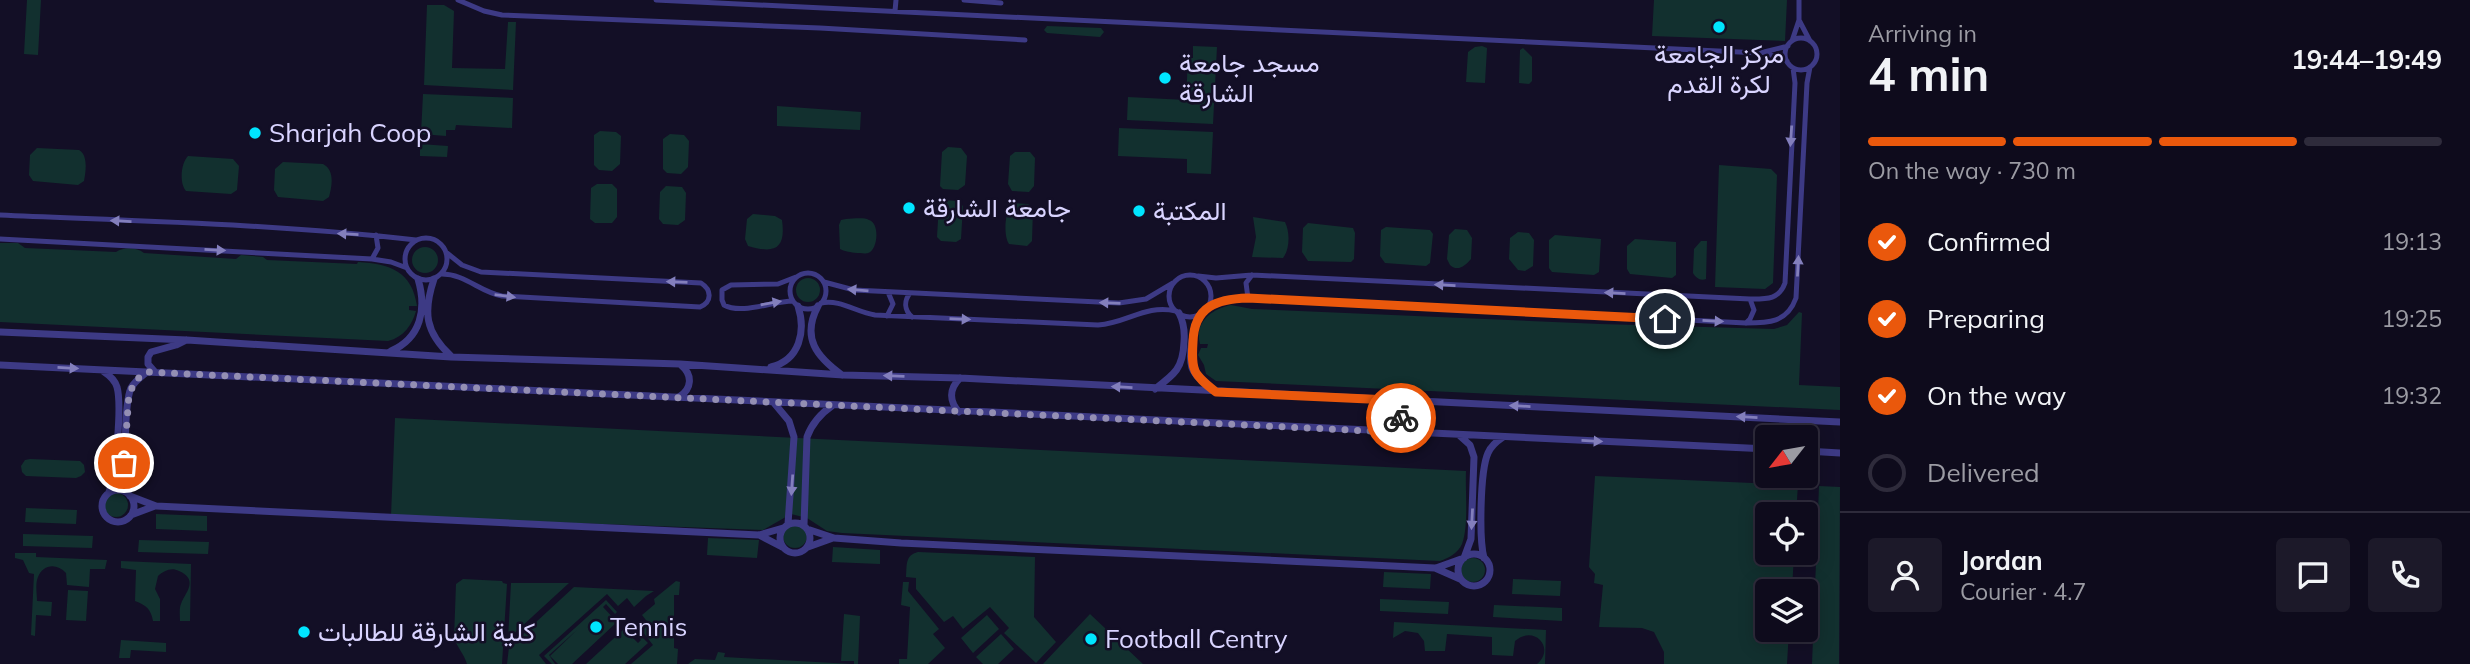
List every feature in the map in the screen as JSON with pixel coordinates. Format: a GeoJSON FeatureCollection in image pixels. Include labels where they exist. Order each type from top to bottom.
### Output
{"type":"FeatureCollection","features":[{"type":"Feature","properties":{"kind":"street"},"geometry":{"type":"LineString","coordinates":[[458,0],[502,15],[668,20],[1025,40]]}},
{"type":"Feature","properties":{"kind":"street"},"geometry":{"type":"LineString","coordinates":[[656,0],[790,3],[895,11],[1765,53],[1787,61],[1793,68],[1795,83],[1785,283],[1780,294],[1775,297],[1751,299],[1252,275],[1216,278],[1187,275],[1146,299],[1119,303],[854,290],[824,282],[811,273],[769,286],[731,285],[722,290],[721,295],[724,305],[735,309],[773,302],[795,304],[808,309],[838,302],[863,313],[887,316],[1098,325],[1120,321],[1149,310],[1178,312],[1188,317],[1229,299],[1248,298],[1746,323],[1772,323],[1779,320],[1790,311],[1796,298],[1807,83],[1810,67],[1817,54],[1799,20]]}},
{"type":"Feature","properties":{"kind":"street"},"geometry":{"type":"LineString","coordinates":[[895,11],[896,0]]}},
{"type":"Feature","properties":{"kind":"street"},"geometry":{"type":"LineString","coordinates":[[964,0],[1001,1],[1000,16]]}},
{"type":"Feature","properties":{"kind":"street"},"geometry":{"type":"LineString","coordinates":[[1787,61],[1786,50],[1799,20],[1800,0]]}},
{"type":"Feature","properties":{"kind":"street"},"geometry":{"type":"LineString","coordinates":[[1765,53],[1797,39],[1810,41]]}},
{"type":"Feature","properties":{"kind":"street"},"geometry":{"type":"LineString","coordinates":[[1793,68],[1802,70],[1810,67]]}},
{"type":"Feature","properties":{"kind":"street"},"geometry":{"type":"LineString","coordinates":[[0,215],[434,239],[462,265],[481,272],[701,283],[706,286],[710,296],[705,305],[700,307],[502,296],[485,292],[456,275],[442,274]]}},
{"type":"Feature","properties":{"kind":"street"},"geometry":{"type":"LineString","coordinates":[[372,259],[378,248],[376,236]]}},
{"type":"Feature","properties":{"kind":"street"},"geometry":{"type":"LineString","coordinates":[[0,239],[372,259],[396,263],[407,268],[418,279],[425,301],[429,330],[437,343],[452,357]]}},
{"type":"Feature","properties":{"kind":"street"},"geometry":{"type":"LineString","coordinates":[[407,268],[407,249],[416,240]]}},
{"type":"Feature","properties":{"kind":"street"},"geometry":{"type":"LineString","coordinates":[[418,279],[434,279],[442,274],[448,260],[447,253]]}},
{"type":"Feature","properties":{"kind":"street"},"geometry":{"type":"LineString","coordinates":[[1248,298],[1246,283],[1252,275]]}},
{"type":"Feature","properties":{"kind":"street"},"geometry":{"type":"LineString","coordinates":[[1155,389],[1180,368],[1195,323],[1211,300],[1206,282],[1198,276]]}},
{"type":"Feature","properties":{"kind":"street"},"geometry":{"type":"LineString","coordinates":[[764,369],[784,362],[801,339],[802,320],[790,288],[796,277]]}},
{"type":"Feature","properties":{"kind":"street"},"geometry":{"type":"LineString","coordinates":[[389,352],[408,342],[417,329],[434,279]]}},
{"type":"Feature","properties":{"kind":"street"},"geometry":{"type":"LineString","coordinates":[[824,282],[826,291],[812,321],[811,338],[825,362],[843,375]]}},
{"type":"Feature","properties":{"kind":"street"},"geometry":{"type":"LineString","coordinates":[[1174,283],[1170,300],[1189,337],[1192,368],[1201,381],[1216,392]]}},
{"type":"Feature","properties":{"kind":"street"},"geometry":{"type":"LineString","coordinates":[[887,316],[893,304],[888,292]]}},
{"type":"Feature","properties":{"kind":"street"},"geometry":{"type":"LineString","coordinates":[[910,293],[906,307],[912,317]]}},
{"type":"Feature","properties":{"kind":"street"},"geometry":{"type":"LineString","coordinates":[[1746,323],[1753,315],[1751,299]]}},
{"type":"Feature","properties":{"kind":"street"},"geometry":{"type":"LineString","coordinates":[[417,329],[429,330]]}},
{"type":"Feature","properties":{"kind":"street"},"geometry":{"type":"LineString","coordinates":[[0,332],[187,340],[452,357],[680,364],[843,375],[960,378],[1840,422]]}},
{"type":"Feature","properties":{"kind":"street"},"geometry":{"type":"LineString","coordinates":[[801,339],[811,338]]}},
{"type":"Feature","properties":{"kind":"street"},"geometry":{"type":"LineString","coordinates":[[158,372],[152,370],[148,364],[151,352],[187,340]]}},
{"type":"Feature","properties":{"kind":"street"},"geometry":{"type":"LineString","coordinates":[[678,398],[688,390],[690,382],[687,369],[680,364]]}},
{"type":"Feature","properties":{"kind":"street"},"geometry":{"type":"LineString","coordinates":[[0,365],[1755,448]]}},
{"type":"Feature","properties":{"kind":"street"},"geometry":{"type":"LineString","coordinates":[[1180,368],[1192,368]]}},
{"type":"Feature","properties":{"kind":"street"},"geometry":{"type":"LineString","coordinates":[[99,369],[109,375],[117,386],[115,471],[102,507],[107,517],[117,522],[156,506]]}},
{"type":"Feature","properties":{"kind":"street"},"geometry":{"type":"LineString","coordinates":[[131,515],[134,506],[124,470],[129,394],[132,386],[147,372]]}},
{"type":"Feature","properties":{"kind":"street"},"geometry":{"type":"LineString","coordinates":[[959,412],[951,397],[952,388],[960,378]]}},
{"type":"Feature","properties":{"kind":"street"},"geometry":{"type":"LineString","coordinates":[[1390,400],[1399,407],[1401,418],[1396,428],[1390,432]]}},
{"type":"Feature","properties":{"kind":"street"},"geometry":{"type":"LineString","coordinates":[[774,402],[789,421],[794,446],[786,526],[779,537],[782,547]]}},
{"type":"Feature","properties":{"kind":"street"},"geometry":{"type":"LineString","coordinates":[[807,548],[810,539],[805,527],[805,447],[811,427],[820,415],[833,405]]}},
{"type":"Feature","properties":{"kind":"street"},"geometry":{"type":"LineString","coordinates":[[117,422],[128,423]]}},
{"type":"Feature","properties":{"kind":"street"},"geometry":{"type":"LineString","coordinates":[[1460,435],[1473,450],[1470,544],[1458,571],[1461,579]]}},
{"type":"Feature","properties":{"kind":"street"},"geometry":{"type":"LineString","coordinates":[[109,492],[119,490],[156,506],[758,535],[796,523],[834,538],[914,544],[1436,568],[1472,586],[1478,586],[1486,580],[1489,568],[1480,539],[1488,453],[1491,447],[1504,437]]}},
{"type":"Feature","properties":{"kind":"street"},"geometry":{"type":"LineString","coordinates":[[794,446],[805,447]]}},
{"type":"Feature","properties":{"kind":"street"},"geometry":{"type":"LineString","coordinates":[[1818,452],[1840,453]]}},
{"type":"Feature","properties":{"kind":"street"},"geometry":{"type":"LineString","coordinates":[[1473,487],[1483,487]]}},
{"type":"Feature","properties":{"kind":"street"},"geometry":{"type":"LineString","coordinates":[[758,535],[797,554],[834,538]]}},
{"type":"Feature","properties":{"kind":"street"},"geometry":{"type":"LineString","coordinates":[[1436,568],[1474,555],[1484,558]]}},
{"type":"Feature","properties":{"kind":"green space"},"geometry":{"type":"Polygon","coordinates":[[[27,0],[41,0],[38,55],[24,54],[27,0]]]}},
{"type":"Feature","properties":{"kind":"green space","name":"مركز الجامعة لكرة القدم"},"geometry":{"type":"Polygon","coordinates":[[[1654,0],[1787,0],[1785,41],[1652,36],[1654,0]]]}},
{"type":"Feature","properties":{"kind":"green space"},"geometry":{"type":"Polygon","coordinates":[[[427,5],[444,5],[454,11],[452,68],[505,69],[508,22],[516,22],[513,90],[424,85],[427,5]]]}},
{"type":"Feature","properties":{"kind":"green space"},"geometry":{"type":"Polygon","coordinates":[[[1047,26],[1101,28],[1104,32],[1100,37],[1047,33],[1044,30],[1047,26]]]}},
{"type":"Feature","properties":{"kind":"green space"},"geometry":{"type":"Polygon","coordinates":[[[1193,46],[1217,47],[1213,124],[1127,120],[1128,97],[1186,100],[1188,58],[1193,58],[1193,46]]]}},
{"type":"Feature","properties":{"kind":"green space"},"geometry":{"type":"Polygon","coordinates":[[[1482,46],[1487,48],[1485,83],[1466,82],[1468,52],[1482,46]]]}},
{"type":"Feature","properties":{"kind":"green space"},"geometry":{"type":"Polygon","coordinates":[[[1523,48],[1532,57],[1532,81],[1529,84],[1519,83],[1520,50],[1523,48]]]}},
{"type":"Feature","properties":{"kind":"green space"},"geometry":{"type":"Polygon","coordinates":[[[423,94],[513,98],[512,128],[456,125],[455,130],[446,130],[446,136],[421,134],[423,94]]]}},
{"type":"Feature","properties":{"kind":"green space"},"geometry":{"type":"Polygon","coordinates":[[[777,106],[861,112],[860,130],[777,126],[777,106]]]}},
{"type":"Feature","properties":{"kind":"green space"},"geometry":{"type":"Polygon","coordinates":[[[1119,128],[1213,132],[1211,174],[1187,173],[1187,159],[1118,156],[1119,128]]]}},
{"type":"Feature","properties":{"kind":"green space"},"geometry":{"type":"Polygon","coordinates":[[[600,131],[616,132],[621,136],[620,164],[612,171],[599,170],[594,165],[594,135],[600,131]]]}},
{"type":"Feature","properties":{"kind":"green space"},"geometry":{"type":"Polygon","coordinates":[[[670,134],[684,135],[689,141],[688,167],[681,174],[667,173],[663,169],[663,139],[670,134]]]}},
{"type":"Feature","properties":{"kind":"green space"},"geometry":{"type":"Polygon","coordinates":[[[420,144],[448,146],[447,157],[420,156],[420,144]]]}},
{"type":"Feature","properties":{"kind":"green space"},"geometry":{"type":"Polygon","coordinates":[[[948,147],[961,148],[967,156],[965,185],[958,190],[943,189],[940,186],[942,152],[948,147]]]}},
{"type":"Feature","properties":{"kind":"green space"},"geometry":{"type":"Polygon","coordinates":[[[37,148],[82,152],[86,168],[84,181],[78,185],[33,181],[29,175],[30,155],[37,148]]]}},
{"type":"Feature","properties":{"kind":"green space"},"geometry":{"type":"Polygon","coordinates":[[[1015,152],[1030,152],[1035,158],[1034,186],[1029,192],[1012,191],[1008,184],[1010,156],[1015,152]]]}},
{"type":"Feature","properties":{"kind":"green space"},"geometry":{"type":"Polygon","coordinates":[[[188,156],[233,159],[239,166],[237,190],[231,194],[186,191],[182,183],[182,173],[188,156]]]}},
{"type":"Feature","properties":{"kind":"green space"},"geometry":{"type":"Polygon","coordinates":[[[283,162],[323,164],[327,167],[332,179],[329,197],[323,201],[278,197],[274,190],[275,169],[283,162]]]}},
{"type":"Feature","properties":{"kind":"green space"},"geometry":{"type":"Polygon","coordinates":[[[1719,165],[1771,169],[1777,175],[1773,283],[1765,289],[1715,287],[1719,165]]]}},
{"type":"Feature","properties":{"kind":"green space"},"geometry":{"type":"Polygon","coordinates":[[[597,184],[612,184],[617,189],[617,217],[612,223],[595,223],[590,219],[591,188],[597,184]]]}},
{"type":"Feature","properties":{"kind":"green space"},"geometry":{"type":"Polygon","coordinates":[[[666,186],[682,187],[686,193],[685,220],[678,225],[663,224],[659,219],[660,192],[666,186]]]}},
{"type":"Feature","properties":{"kind":"green space"},"geometry":{"type":"Polygon","coordinates":[[[944,200],[958,201],[963,206],[961,239],[956,242],[941,241],[937,237],[939,204],[944,200]]]}},
{"type":"Feature","properties":{"kind":"green space"},"geometry":{"type":"Polygon","coordinates":[[[1012,203],[1028,204],[1033,208],[1032,241],[1027,246],[1009,244],[1007,240],[1006,217],[1012,203]]]}},
{"type":"Feature","properties":{"kind":"green space"},"geometry":{"type":"Polygon","coordinates":[[[753,214],[775,216],[782,220],[782,237],[777,247],[765,249],[748,246],[745,239],[747,219],[753,214]]]}},
{"type":"Feature","properties":{"kind":"green space"},"geometry":{"type":"Polygon","coordinates":[[[1253,217],[1285,222],[1288,240],[1283,258],[1252,257],[1256,237],[1253,217]]]}},
{"type":"Feature","properties":{"kind":"green space"},"geometry":{"type":"Polygon","coordinates":[[[841,220],[873,222],[876,236],[871,251],[862,253],[840,249],[839,225],[841,220]]]}},
{"type":"Feature","properties":{"kind":"green space"},"geometry":{"type":"Polygon","coordinates":[[[1308,223],[1353,228],[1354,259],[1351,262],[1308,261],[1302,252],[1303,228],[1308,223]]]}},
{"type":"Feature","properties":{"kind":"green space"},"geometry":{"type":"Polygon","coordinates":[[[1386,227],[1430,230],[1433,234],[1430,263],[1426,266],[1385,263],[1380,256],[1381,230],[1386,227]]]}},
{"type":"Feature","properties":{"kind":"green space"},"geometry":{"type":"Polygon","coordinates":[[[1455,229],[1467,230],[1472,238],[1471,259],[1459,268],[1450,265],[1447,259],[1449,235],[1455,229]]]}},
{"type":"Feature","properties":{"kind":"green space"},"geometry":{"type":"Polygon","coordinates":[[[1518,232],[1529,233],[1534,240],[1533,266],[1525,271],[1518,270],[1509,259],[1510,238],[1518,232]]]}},
{"type":"Feature","properties":{"kind":"green space"},"geometry":{"type":"Polygon","coordinates":[[[1555,235],[1601,239],[1599,272],[1594,275],[1552,272],[1549,268],[1549,240],[1555,235]]]}},
{"type":"Feature","properties":{"kind":"green space"},"geometry":{"type":"Polygon","coordinates":[[[1635,239],[1676,242],[1676,275],[1672,278],[1630,274],[1627,269],[1627,246],[1635,239]]]}},
{"type":"Feature","properties":{"kind":"green space"},"geometry":{"type":"Polygon","coordinates":[[[1701,241],[1707,241],[1704,280],[1698,279],[1693,273],[1694,249],[1701,241]]]}},
{"type":"Feature","properties":{"kind":"green space"},"geometry":{"type":"Polygon","coordinates":[[[0,243],[18,243],[25,248],[116,252],[130,248],[144,253],[236,259],[241,255],[263,257],[267,260],[370,263],[389,268],[405,277],[417,306],[409,306],[409,310],[416,311],[406,330],[399,337],[388,341],[0,322],[0,243]]]}},
{"type":"Feature","properties":{"kind":"green space"},"geometry":{"type":"Polygon","coordinates":[[[425,247],[434,251],[438,260],[434,269],[425,273],[416,269],[412,260],[416,251],[425,247]]]}},
{"type":"Feature","properties":{"kind":"green space"},"geometry":{"type":"Polygon","coordinates":[[[808,278],[816,282],[820,290],[816,298],[808,302],[800,298],[796,290],[800,282],[808,278]]]}},
{"type":"Feature","properties":{"kind":"green space"},"geometry":{"type":"Polygon","coordinates":[[[1231,305],[1252,309],[1774,329],[1787,325],[1799,312],[1802,313],[1799,385],[1840,387],[1840,410],[1216,381],[1206,374],[1198,355],[1201,348],[1207,348],[1208,344],[1200,344],[1200,330],[1206,318],[1231,305]]]}},
{"type":"Feature","properties":{"kind":"green space"},"geometry":{"type":"Polygon","coordinates":[[[395,418],[1466,471],[1465,528],[1458,550],[1440,561],[842,533],[827,531],[807,518],[791,514],[763,530],[391,516],[395,418]]]}},
{"type":"Feature","properties":{"kind":"green space"},"geometry":{"type":"Polygon","coordinates":[[[25,460],[80,461],[85,472],[76,478],[26,476],[21,466],[25,460]]]}},
{"type":"Feature","properties":{"kind":"green space"},"geometry":{"type":"Polygon","coordinates":[[[1595,476],[1755,483],[1755,488],[1798,488],[1797,502],[1755,502],[1755,565],[1793,565],[1793,579],[1755,579],[1755,642],[1788,642],[1787,664],[1664,664],[1664,652],[1654,632],[1642,628],[1599,627],[1603,585],[1594,583],[1595,574],[1589,567],[1595,476]]]}},
{"type":"Feature","properties":{"kind":"green space"},"geometry":{"type":"Polygon","coordinates":[[[1819,486],[1840,487],[1839,664],[1812,664],[1813,642],[1818,642],[1818,579],[1815,579],[1818,565],[1819,486]]]}},
{"type":"Feature","properties":{"kind":"green space"},"geometry":{"type":"Polygon","coordinates":[[[116,493],[125,496],[128,505],[125,514],[116,517],[107,514],[104,505],[107,496],[116,493]]]}},
{"type":"Feature","properties":{"kind":"green space"},"geometry":{"type":"Polygon","coordinates":[[[26,508],[77,510],[76,524],[25,522],[26,508]]]}},
{"type":"Feature","properties":{"kind":"green space"},"geometry":{"type":"Polygon","coordinates":[[[156,514],[207,516],[207,531],[156,529],[156,514]]]}},
{"type":"Feature","properties":{"kind":"green space"},"geometry":{"type":"Polygon","coordinates":[[[795,524],[804,527],[807,536],[804,545],[795,548],[786,545],[783,536],[786,527],[795,524]]]}},
{"type":"Feature","properties":{"kind":"green space"},"geometry":{"type":"Polygon","coordinates":[[[23,534],[93,536],[92,548],[23,546],[23,534]]]}},
{"type":"Feature","properties":{"kind":"green space"},"geometry":{"type":"Polygon","coordinates":[[[708,538],[759,540],[757,558],[707,555],[708,538]]]}},
{"type":"Feature","properties":{"kind":"green space"},"geometry":{"type":"Polygon","coordinates":[[[139,540],[209,542],[208,554],[138,552],[139,540]]]}},
{"type":"Feature","properties":{"kind":"green space"},"geometry":{"type":"Polygon","coordinates":[[[833,547],[880,550],[880,564],[832,562],[833,547]]]}},
{"type":"Feature","properties":{"kind":"green space"},"geometry":{"type":"Polygon","coordinates":[[[918,552],[1035,557],[1034,617],[1056,642],[1036,663],[1004,633],[1009,628],[990,607],[963,629],[953,616],[944,622],[916,589],[916,578],[906,577],[909,558],[918,552]]]}},
{"type":"Feature","properties":{"kind":"green space"},"geometry":{"type":"Polygon","coordinates":[[[15,553],[36,553],[36,557],[107,560],[105,569],[90,569],[89,587],[67,585],[66,573],[55,566],[43,569],[37,580],[37,601],[52,602],[51,616],[36,615],[35,636],[31,635],[34,574],[29,573],[23,560],[15,558],[15,553]]]}},
{"type":"Feature","properties":{"kind":"green space"},"geometry":{"type":"Polygon","coordinates":[[[1473,558],[1484,565],[1485,570],[1478,581],[1473,582],[1462,575],[1461,570],[1468,559],[1473,558]]]}},
{"type":"Feature","properties":{"kind":"green space"},"geometry":{"type":"Polygon","coordinates":[[[121,561],[191,564],[190,621],[180,621],[180,606],[190,583],[185,575],[170,570],[158,576],[155,589],[160,599],[160,621],[153,621],[147,608],[135,601],[136,570],[121,568],[121,561]]]}},
{"type":"Feature","properties":{"kind":"green space"},"geometry":{"type":"Polygon","coordinates":[[[1384,572],[1431,574],[1430,589],[1383,587],[1384,572]]]}},
{"type":"Feature","properties":{"kind":"green space"},"geometry":{"type":"Polygon","coordinates":[[[463,579],[502,581],[507,584],[502,664],[467,664],[455,641],[456,584],[463,579]]]}},
{"type":"Feature","properties":{"kind":"green space"},"geometry":{"type":"Polygon","coordinates":[[[1513,579],[1561,581],[1560,596],[1512,594],[1513,579]]]}},
{"type":"Feature","properties":{"kind":"green space"},"geometry":{"type":"Polygon","coordinates":[[[676,581],[680,582],[679,595],[674,595],[674,648],[678,649],[677,664],[631,664],[653,645],[642,631],[649,624],[642,615],[655,604],[654,599],[676,581]]]}},
{"type":"Feature","properties":{"kind":"green space"},"geometry":{"type":"Polygon","coordinates":[[[903,582],[909,582],[908,591],[939,629],[933,634],[945,648],[928,664],[899,664],[899,659],[907,659],[910,607],[901,605],[903,582]]]}},
{"type":"Feature","properties":{"kind":"green space"},"geometry":{"type":"Polygon","coordinates":[[[511,583],[569,583],[508,639],[511,583]]]}},
{"type":"Feature","properties":{"kind":"green space"},"geometry":{"type":"Polygon","coordinates":[[[574,587],[654,591],[634,607],[627,598],[618,606],[607,594],[539,655],[546,664],[507,664],[509,647],[574,587]]]}},
{"type":"Feature","properties":{"kind":"green space"},"geometry":{"type":"Polygon","coordinates":[[[68,590],[88,591],[86,621],[66,620],[68,590]]]}},
{"type":"Feature","properties":{"kind":"green space"},"geometry":{"type":"Polygon","coordinates":[[[1380,599],[1449,602],[1448,614],[1380,611],[1380,599]]]}},
{"type":"Feature","properties":{"kind":"green space"},"geometry":{"type":"Polygon","coordinates":[[[606,600],[617,612],[615,614],[606,604],[603,607],[617,622],[572,664],[558,664],[550,656],[577,630],[549,655],[555,664],[552,664],[544,656],[606,600]]]}},
{"type":"Feature","properties":{"kind":"green space"},"geometry":{"type":"Polygon","coordinates":[[[1494,605],[1562,608],[1562,621],[1493,617],[1494,605]]]}},
{"type":"Feature","properties":{"kind":"green space"},"geometry":{"type":"Polygon","coordinates":[[[844,614],[860,616],[858,664],[854,664],[854,661],[841,661],[844,614]]]}},
{"type":"Feature","properties":{"kind":"green space","name":"Football Centry"},"geometry":{"type":"Polygon","coordinates":[[[1090,614],[1143,664],[1043,664],[1090,614]]]}},
{"type":"Feature","properties":{"kind":"green space"},"geometry":{"type":"Polygon","coordinates":[[[987,615],[999,629],[973,653],[961,638],[987,615]]]}},
{"type":"Feature","properties":{"kind":"green space"},"geometry":{"type":"Polygon","coordinates":[[[1394,622],[1546,630],[1545,664],[1537,664],[1542,658],[1543,645],[1540,640],[1529,635],[1515,641],[1513,656],[1492,655],[1492,637],[1447,634],[1445,651],[1425,651],[1424,641],[1418,633],[1405,631],[1393,638],[1394,622]]]}},
{"type":"Feature","properties":{"kind":"green space","name":"Tennis"},"geometry":{"type":"Polygon","coordinates":[[[624,629],[638,643],[641,640],[634,632],[636,631],[648,643],[625,664],[586,664],[624,629]]]}},
{"type":"Feature","properties":{"kind":"green space"},"geometry":{"type":"Polygon","coordinates":[[[1001,634],[1014,649],[998,664],[983,664],[976,657],[1001,634]]]}},
{"type":"Feature","properties":{"kind":"green space"},"geometry":{"type":"Polygon","coordinates":[[[121,640],[166,643],[166,652],[131,650],[130,658],[119,658],[121,640]]]}},
{"type":"Feature","properties":{"kind":"green space"},"geometry":{"type":"Polygon","coordinates":[[[718,652],[725,653],[724,657],[852,664],[688,664],[695,659],[715,660],[718,652]]]}},
{"type":"Feature","properties":{"kind":"way so far"},"geometry":{"type":"LineString","coordinates":[[124,463],[129,394],[136,380],[147,372],[1390,432],[1396,428],[1401,418]]}},
{"type":"Feature","properties":{"kind":"place","name":"مركز الجامعة لكرة القدم"},"geometry":{"type":"Point","coordinates":[1719,27]}},
{"type":"Feature","properties":{"kind":"place","name":"مسجد جامعة الشارقة"},"geometry":{"type":"Point","coordinates":[1165,78]}},
{"type":"Feature","properties":{"kind":"place","name":"Sharjah Coop"},"geometry":{"type":"Point","coordinates":[255,133]}},
{"type":"Feature","properties":{"kind":"place","name":"جامعة الشارقة"},"geometry":{"type":"Point","coordinates":[909,208]}},
{"type":"Feature","properties":{"kind":"place","name":"المكتبة"},"geometry":{"type":"Point","coordinates":[1139,211]}},
{"type":"Feature","properties":{"kind":"place","name":"Tennis"},"geometry":{"type":"Point","coordinates":[596,627]}},
{"type":"Feature","properties":{"kind":"place","name":"كلية الشارقة للطالبات"},"geometry":{"type":"Point","coordinates":[304,632]}},
{"type":"Feature","properties":{"kind":"place","name":"Football Centry"},"geometry":{"type":"Point","coordinates":[1091,639]}},
{"type":"Feature","properties":{"kind":"route"},"geometry":{"type":"LineString","coordinates":[[1401,418],[1401,410],[1390,400],[1216,392],[1201,381],[1192,368],[1195,323],[1213,304],[1229,299],[1248,298],[1665,319]]}}]}
